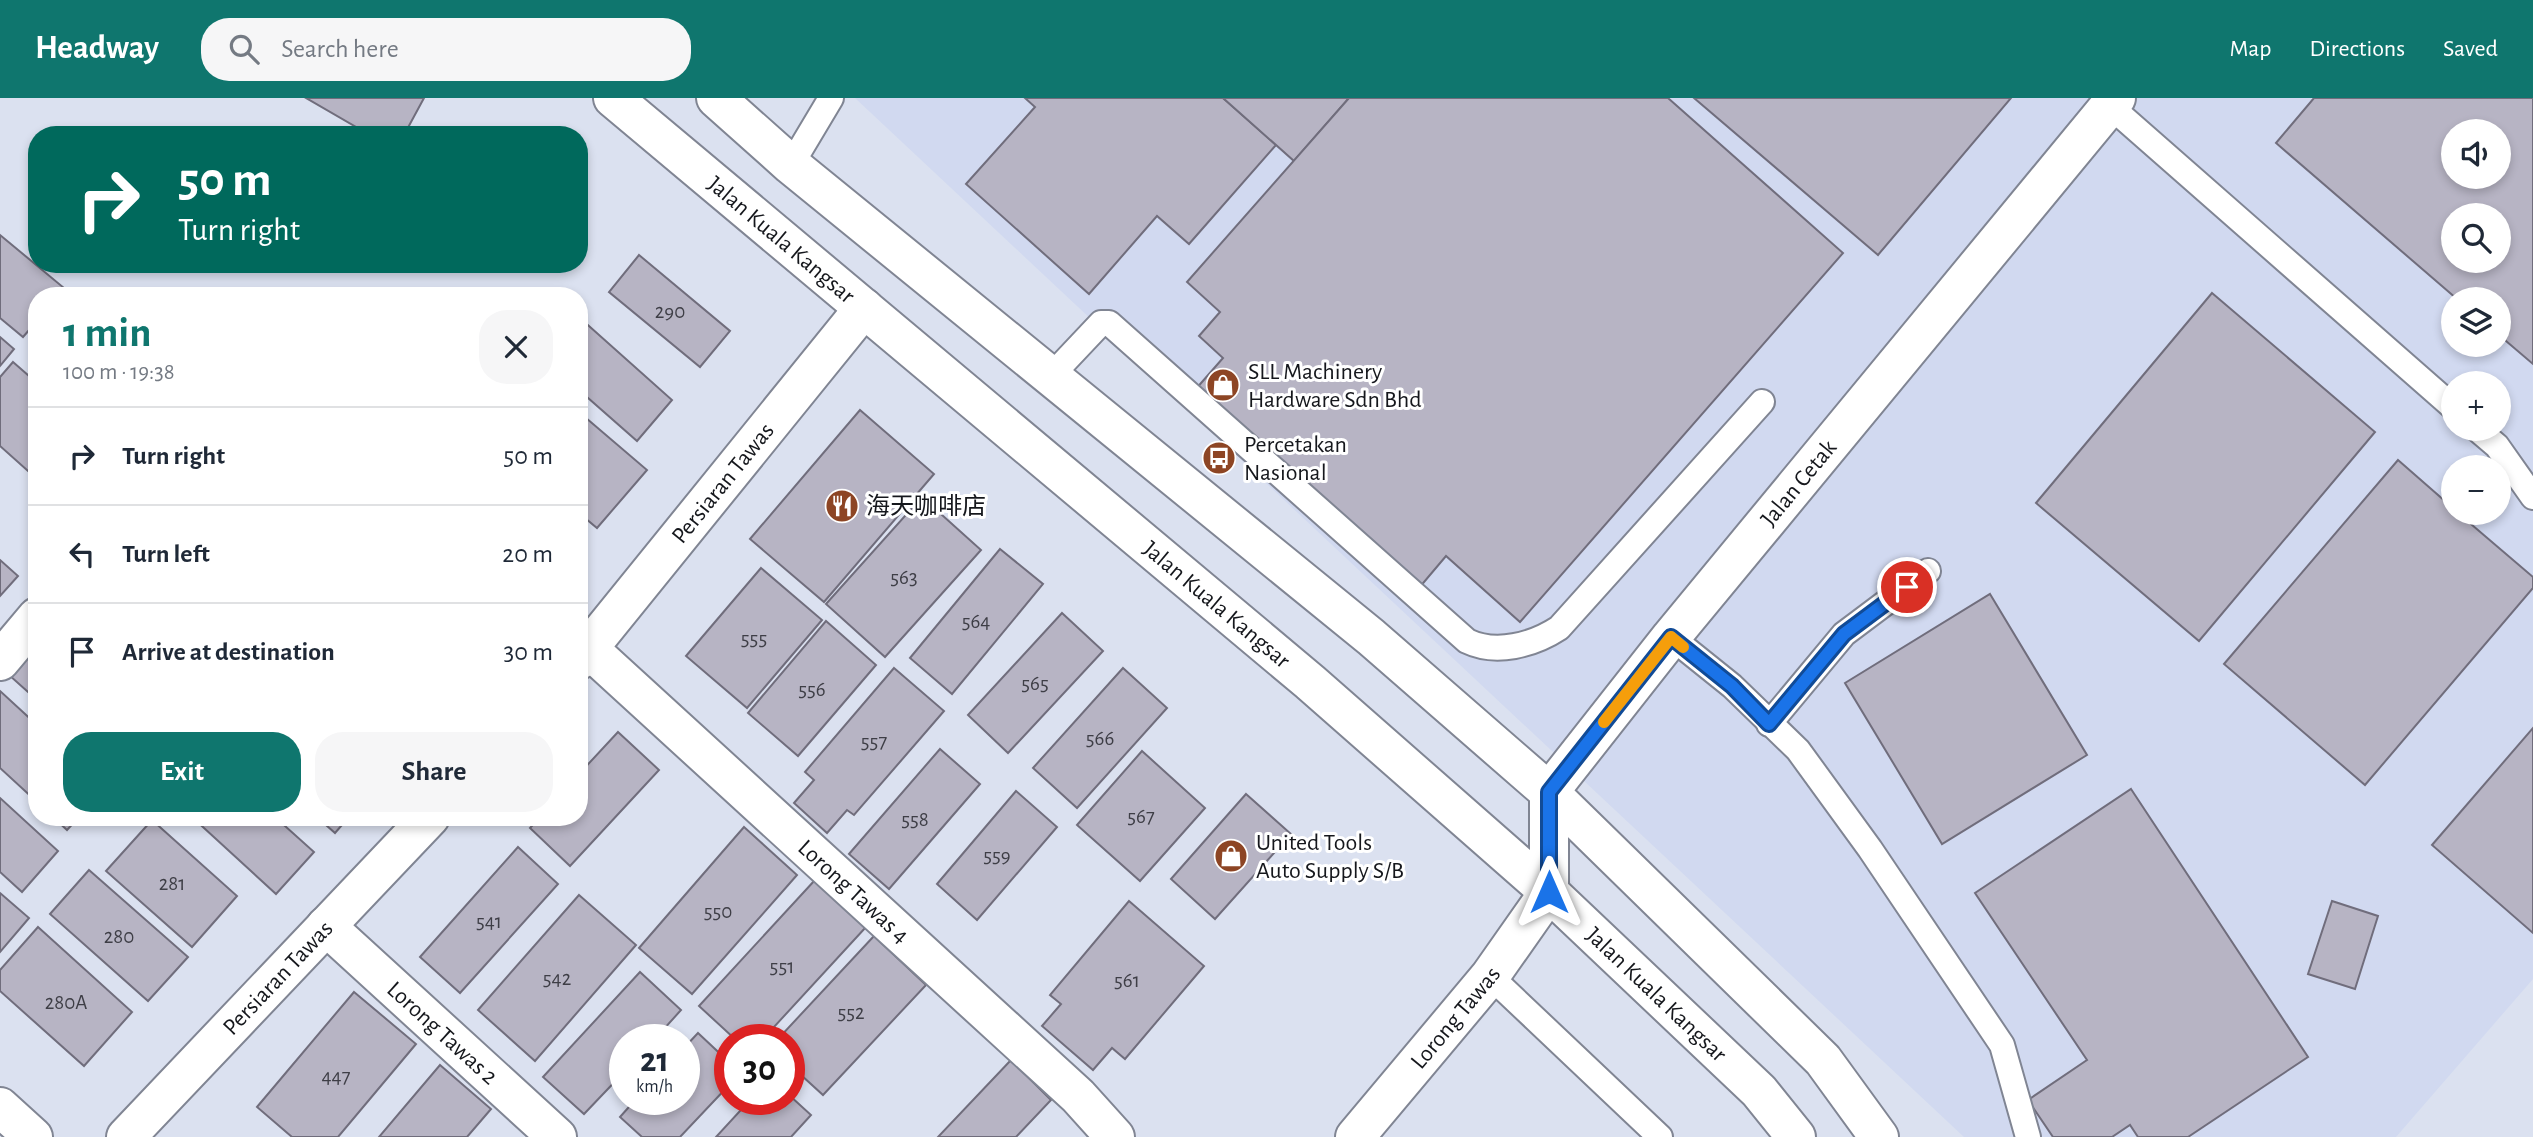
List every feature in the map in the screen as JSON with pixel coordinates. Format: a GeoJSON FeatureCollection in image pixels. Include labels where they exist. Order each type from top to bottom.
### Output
{"type":"FeatureCollection","features":[{"type":"Feature","properties":{"kind":"main road","name":"Jalan Kuala Kangsar"},"geometry":{"type":"LineString","coordinates":[[613,98],[1310,682],[1549,892],[1759,1091],[1787,1133]]}},
{"type":"Feature","properties":{"kind":"main road"},"geometry":{"type":"LineString","coordinates":[[716,98],[792,165],[1049,377],[1371,637],[1549,792],[1823,1060],[1879,1137]]}},
{"type":"Feature","properties":{"kind":"main road","name":"Jalan Cetak"},"geometry":{"type":"LineString","coordinates":[[1549,792],[1671,637],[2113,102]]}},
{"type":"Feature","properties":{"kind":"main road","name":"Persiaran Tawas"},"geometry":{"type":"LineString","coordinates":[[588,650],[864,308]]}},
{"type":"Feature","properties":{"kind":"main road"},"geometry":{"type":"LineString","coordinates":[[0,661],[28,628]]}},
{"type":"Feature","properties":{"kind":"main road","name":"Lorong Tawas 4"},"geometry":{"type":"LineString","coordinates":[[588,659],[1078,1096],[1115,1137]]}},
{"type":"Feature","properties":{"kind":"main road"},"geometry":{"type":"LineString","coordinates":[[1549,792],[1549,892]]}},
{"type":"Feature","properties":{"kind":"main road","name":"Persiaran Tawas"},"geometry":{"type":"LineString","coordinates":[[126,1137],[421,826]]}},
{"type":"Feature","properties":{"kind":"main road","name":"Lorong Tawas"},"geometry":{"type":"LineString","coordinates":[[1355,1137],[1490,976],[1549,892]]}},
{"type":"Feature","properties":{"kind":"main road","name":"Lorong Tawas 2"},"geometry":{"type":"LineString","coordinates":[[326,926],[557,1137]]}},
{"type":"Feature","properties":{"kind":"main road"},"geometry":{"type":"LineString","coordinates":[[0,1107],[33,1137]]}},
{"type":"Feature","properties":{"kind":"lane"},"geometry":{"type":"LineString","coordinates":[[792,165],[831,98]]}},
{"type":"Feature","properties":{"kind":"lane"},"geometry":{"type":"LineString","coordinates":[[2113,102],[2441,396]]}},
{"type":"Feature","properties":{"kind":"lane"},"geometry":{"type":"LineString","coordinates":[[1049,377],[1092,330],[1101,323],[1109,323],[1467,642],[1495,648],[1532,642],[1547,637],[1559,628],[1762,402]]}},
{"type":"Feature","properties":{"kind":"lane"},"geometry":{"type":"LineString","coordinates":[[2491,441],[2533,497]]}},
{"type":"Feature","properties":{"kind":"lane"},"geometry":{"type":"LineString","coordinates":[[1769,724],[1844,634],[1928,571]]}},
{"type":"Feature","properties":{"kind":"lane"},"geometry":{"type":"LineString","coordinates":[[1671,637],[1732,686],[1798,750],[1862,838],[2002,1045],[2028,1137]]}},
{"type":"Feature","properties":{"kind":"lane"},"geometry":{"type":"LineString","coordinates":[[1490,976],[1660,1137]]}},
{"type":"Feature","properties":{"kind":"shaded area"},"geometry":{"type":"Polygon","coordinates":[[[855,98],[2533,98],[2533,979],[2396,1137],[1964,1137],[855,98]]]}},
{"type":"Feature","properties":{"kind":"building"},"geometry":{"type":"Polygon","coordinates":[[[306,98],[424,98],[409,126],[354,126],[306,98]]]}},
{"type":"Feature","properties":{"kind":"building"},"geometry":{"type":"Polygon","coordinates":[[[1025,98],[1223,98],[1276,145],[1189,244],[1157,216],[1089,294],[966,184],[1035,107],[1025,98]]]}},
{"type":"Feature","properties":{"kind":"building"},"geometry":{"type":"Polygon","coordinates":[[[1223,98],[1349,98],[1294,161],[1223,98]]]}},
{"type":"Feature","properties":{"kind":"building"},"geometry":{"type":"Polygon","coordinates":[[[1349,98],[1668,98],[1843,253],[1520,622],[1446,556],[1419,588],[1195,390],[1223,358],[1199,336],[1220,312],[1187,282],[1349,98]]]}},
{"type":"Feature","properties":{"kind":"building"},"geometry":{"type":"Polygon","coordinates":[[[1694,98],[2011,98],[1878,255],[1694,98]]]}},
{"type":"Feature","properties":{"kind":"building"},"geometry":{"type":"Polygon","coordinates":[[[2314,98],[2533,98],[2533,364],[2511,345],[2511,287],[2443,287],[2276,143],[2314,98]]]}},
{"type":"Feature","properties":{"kind":"building"},"geometry":{"type":"Polygon","coordinates":[[[0,235],[28,258],[28,273],[46,273],[63,287],[28,287],[28,331],[23,337],[0,318],[0,235]]]}},
{"type":"Feature","properties":{"kind":"building"},"geometry":{"type":"Polygon","coordinates":[[[639,255],[730,331],[700,367],[609,292],[639,255]]]}},
{"type":"Feature","properties":{"kind":"building"},"geometry":{"type":"Polygon","coordinates":[[[2212,293],[2375,432],[2199,641],[2036,503],[2212,293]]]}},
{"type":"Feature","properties":{"kind":"building"},"geometry":{"type":"Polygon","coordinates":[[[588,325],[672,400],[637,441],[588,398],[588,325]]]}},
{"type":"Feature","properties":{"kind":"building"},"geometry":{"type":"Polygon","coordinates":[[[0,337],[14,349],[0,366],[0,337]]]}},
{"type":"Feature","properties":{"kind":"building"},"geometry":{"type":"Polygon","coordinates":[[[13,362],[28,375],[28,471],[0,446],[0,377],[13,362]]]}},
{"type":"Feature","properties":{"kind":"building","name":"海天咖啡店"},"geometry":{"type":"Polygon","coordinates":[[[860,410],[934,474],[824,602],[750,539],[860,410]]]}},
{"type":"Feature","properties":{"kind":"building"},"geometry":{"type":"Polygon","coordinates":[[[588,420],[647,470],[597,528],[588,520],[588,420]]]}},
{"type":"Feature","properties":{"kind":"building"},"geometry":{"type":"Polygon","coordinates":[[[2398,460],[2441,498],[2441,525],[2472,525],[2533,577],[2533,588],[2365,785],[2224,664],[2398,460]]]}},
{"type":"Feature","properties":{"kind":"building"},"geometry":{"type":"Polygon","coordinates":[[[922,497],[981,550],[885,657],[826,604],[922,497]]]}},
{"type":"Feature","properties":{"kind":"building"},"geometry":{"type":"Polygon","coordinates":[[[1000,549],[1043,584],[952,694],[910,658],[1000,549]]]}},
{"type":"Feature","properties":{"kind":"building"},"geometry":{"type":"Polygon","coordinates":[[[0,560],[18,576],[0,596],[0,560]]]}},
{"type":"Feature","properties":{"kind":"building"},"geometry":{"type":"Polygon","coordinates":[[[761,568],[822,620],[747,708],[686,656],[761,568]]]}},
{"type":"Feature","properties":{"kind":"building"},"geometry":{"type":"Polygon","coordinates":[[[1990,594],[2087,755],[1942,844],[1845,683],[1990,594]]]}},
{"type":"Feature","properties":{"kind":"building"},"geometry":{"type":"Polygon","coordinates":[[[1062,613],[1103,651],[1008,753],[968,715],[1062,613]]]}},
{"type":"Feature","properties":{"kind":"building"},"geometry":{"type":"Polygon","coordinates":[[[826,621],[876,665],[798,756],[748,713],[826,621]]]}},
{"type":"Feature","properties":{"kind":"building"},"geometry":{"type":"Polygon","coordinates":[[[28,654],[28,692],[9,675],[28,654]]]}},
{"type":"Feature","properties":{"kind":"building"},"geometry":{"type":"Polygon","coordinates":[[[894,668],[944,711],[854,815],[847,810],[827,833],[794,803],[814,780],[805,772],[894,668]]]}},
{"type":"Feature","properties":{"kind":"building"},"geometry":{"type":"Polygon","coordinates":[[[1123,668],[1167,708],[1077,808],[1033,768],[1123,668]]]}},
{"type":"Feature","properties":{"kind":"building"},"geometry":{"type":"Polygon","coordinates":[[[0,691],[28,717],[28,794],[0,768],[0,691]]]}},
{"type":"Feature","properties":{"kind":"building"},"geometry":{"type":"Polygon","coordinates":[[[2533,728],[2533,933],[2432,845],[2533,728]]]}},
{"type":"Feature","properties":{"kind":"building"},"geometry":{"type":"Polygon","coordinates":[[[618,732],[659,770],[570,866],[530,828],[588,826],[588,764],[618,732]]]}},
{"type":"Feature","properties":{"kind":"building"},"geometry":{"type":"Polygon","coordinates":[[[940,749],[980,784],[889,889],[849,854],[940,749]]]}},
{"type":"Feature","properties":{"kind":"building"},"geometry":{"type":"Polygon","coordinates":[[[1142,751],[1205,808],[1140,881],[1077,825],[1142,751]]]}},
{"type":"Feature","properties":{"kind":"building"},"geometry":{"type":"Polygon","coordinates":[[[2131,789],[2308,1057],[2188,1137],[2138,1137],[2130,1125],[2112,1137],[2053,1137],[2028,1100],[2087,1060],[1975,893],[2131,789]]]}},
{"type":"Feature","properties":{"kind":"building"},"geometry":{"type":"Polygon","coordinates":[[[1016,791],[1057,827],[977,920],[937,884],[1016,791]]]}},
{"type":"Feature","properties":{"kind":"building","name":"United Tools Auto Supply S/B"},"geometry":{"type":"Polygon","coordinates":[[[1246,794],[1291,834],[1215,919],[1171,879],[1246,794]]]}},
{"type":"Feature","properties":{"kind":"building"},"geometry":{"type":"Polygon","coordinates":[[[0,798],[58,851],[22,892],[0,872],[0,798]]]}},
{"type":"Feature","properties":{"kind":"building"},"geometry":{"type":"Polygon","coordinates":[[[147,826],[159,826],[237,896],[192,947],[106,871],[147,826]]]}},
{"type":"Feature","properties":{"kind":"building"},"geometry":{"type":"Polygon","coordinates":[[[202,826],[285,826],[314,852],[276,894],[202,826]]]}},
{"type":"Feature","properties":{"kind":"building"},"geometry":{"type":"Polygon","coordinates":[[[327,826],[341,826],[335,833],[327,826]]]}},
{"type":"Feature","properties":{"kind":"building"},"geometry":{"type":"Polygon","coordinates":[[[744,827],[797,875],[692,994],[639,948],[744,827]]]}},
{"type":"Feature","properties":{"kind":"building"},"geometry":{"type":"Polygon","coordinates":[[[518,847],[558,884],[460,993],[420,957],[518,847]]]}},
{"type":"Feature","properties":{"kind":"building"},"geometry":{"type":"Polygon","coordinates":[[[89,870],[188,957],[148,1001],[50,914],[89,870]]]}},
{"type":"Feature","properties":{"kind":"building"},"geometry":{"type":"Polygon","coordinates":[[[815,880],[866,927],[777,1024],[719,1024],[699,1006],[815,880]]]}},
{"type":"Feature","properties":{"kind":"building"},"geometry":{"type":"Polygon","coordinates":[[[0,893],[29,918],[0,952],[0,893]]]}},
{"type":"Feature","properties":{"kind":"building"},"geometry":{"type":"Polygon","coordinates":[[[579,895],[636,945],[535,1061],[478,1010],[579,895]]]}},
{"type":"Feature","properties":{"kind":"building"},"geometry":{"type":"Polygon","coordinates":[[[1129,901],[1204,966],[1125,1059],[1112,1048],[1093,1070],[1042,1026],[1061,1004],[1050,995],[1129,901]]]}},
{"type":"Feature","properties":{"kind":"building"},"geometry":{"type":"Polygon","coordinates":[[[2332,901],[2378,916],[2355,989],[2308,974],[2332,901]]]}},
{"type":"Feature","properties":{"kind":"building"},"geometry":{"type":"Polygon","coordinates":[[[38,927],[132,1012],[84,1066],[0,991],[0,970],[38,927]]]}},
{"type":"Feature","properties":{"kind":"building"},"geometry":{"type":"Polygon","coordinates":[[[874,936],[926,985],[823,1095],[805,1079],[805,1024],[792,1024],[874,936]]]}},
{"type":"Feature","properties":{"kind":"building"},"geometry":{"type":"Polygon","coordinates":[[[640,972],[681,1010],[668,1024],[609,1024],[609,1088],[584,1114],[543,1077],[640,972]]]}},
{"type":"Feature","properties":{"kind":"building"},"geometry":{"type":"Polygon","coordinates":[[[354,992],[416,1044],[338,1137],[292,1137],[257,1107],[354,992]]]}},
{"type":"Feature","properties":{"kind":"building"},"geometry":{"type":"Polygon","coordinates":[[[700,1035],[714,1048],[714,1101],[680,1137],[642,1137],[620,1117],[700,1115],[700,1035]]]}},
{"type":"Feature","properties":{"kind":"building"},"geometry":{"type":"Polygon","coordinates":[[[1011,1060],[1051,1100],[1016,1137],[938,1137],[1011,1060]]]}},
{"type":"Feature","properties":{"kind":"building"},"geometry":{"type":"Polygon","coordinates":[[[440,1065],[491,1109],[467,1137],[379,1137],[440,1065]]]}},
{"type":"Feature","properties":{"kind":"building"},"geometry":{"type":"Polygon","coordinates":[[[805,1110],[811,1115],[791,1137],[716,1137],[736,1115],[805,1115],[805,1110]]]}},
{"type":"Feature","properties":{"kind":"slow traffic"},"geometry":{"type":"LineString","coordinates":[[1604,722],[1671,637],[1683,647]]}},
{"type":"Feature","properties":{"kind":"place","name":"SLL Machinery Hardware Sdn Bhd"},"geometry":{"type":"Point","coordinates":[1223,385]}},
{"type":"Feature","properties":{"kind":"place","name":"Percetakan Nasional"},"geometry":{"type":"Point","coordinates":[1219,458]}},
{"type":"Feature","properties":{"kind":"place","name":"海天咖啡店"},"geometry":{"type":"Point","coordinates":[842,506]}},
{"type":"Feature","properties":{"kind":"place","name":"United Tools Auto Supply S/B"},"geometry":{"type":"Point","coordinates":[1231,856]}},
{"type":"Feature","properties":{"kind":"route"},"geometry":{"type":"LineString","coordinates":[[1549,892],[1549,792],[1671,637],[1732,686],[1769,724],[1844,634],[1907,587]]}}]}
